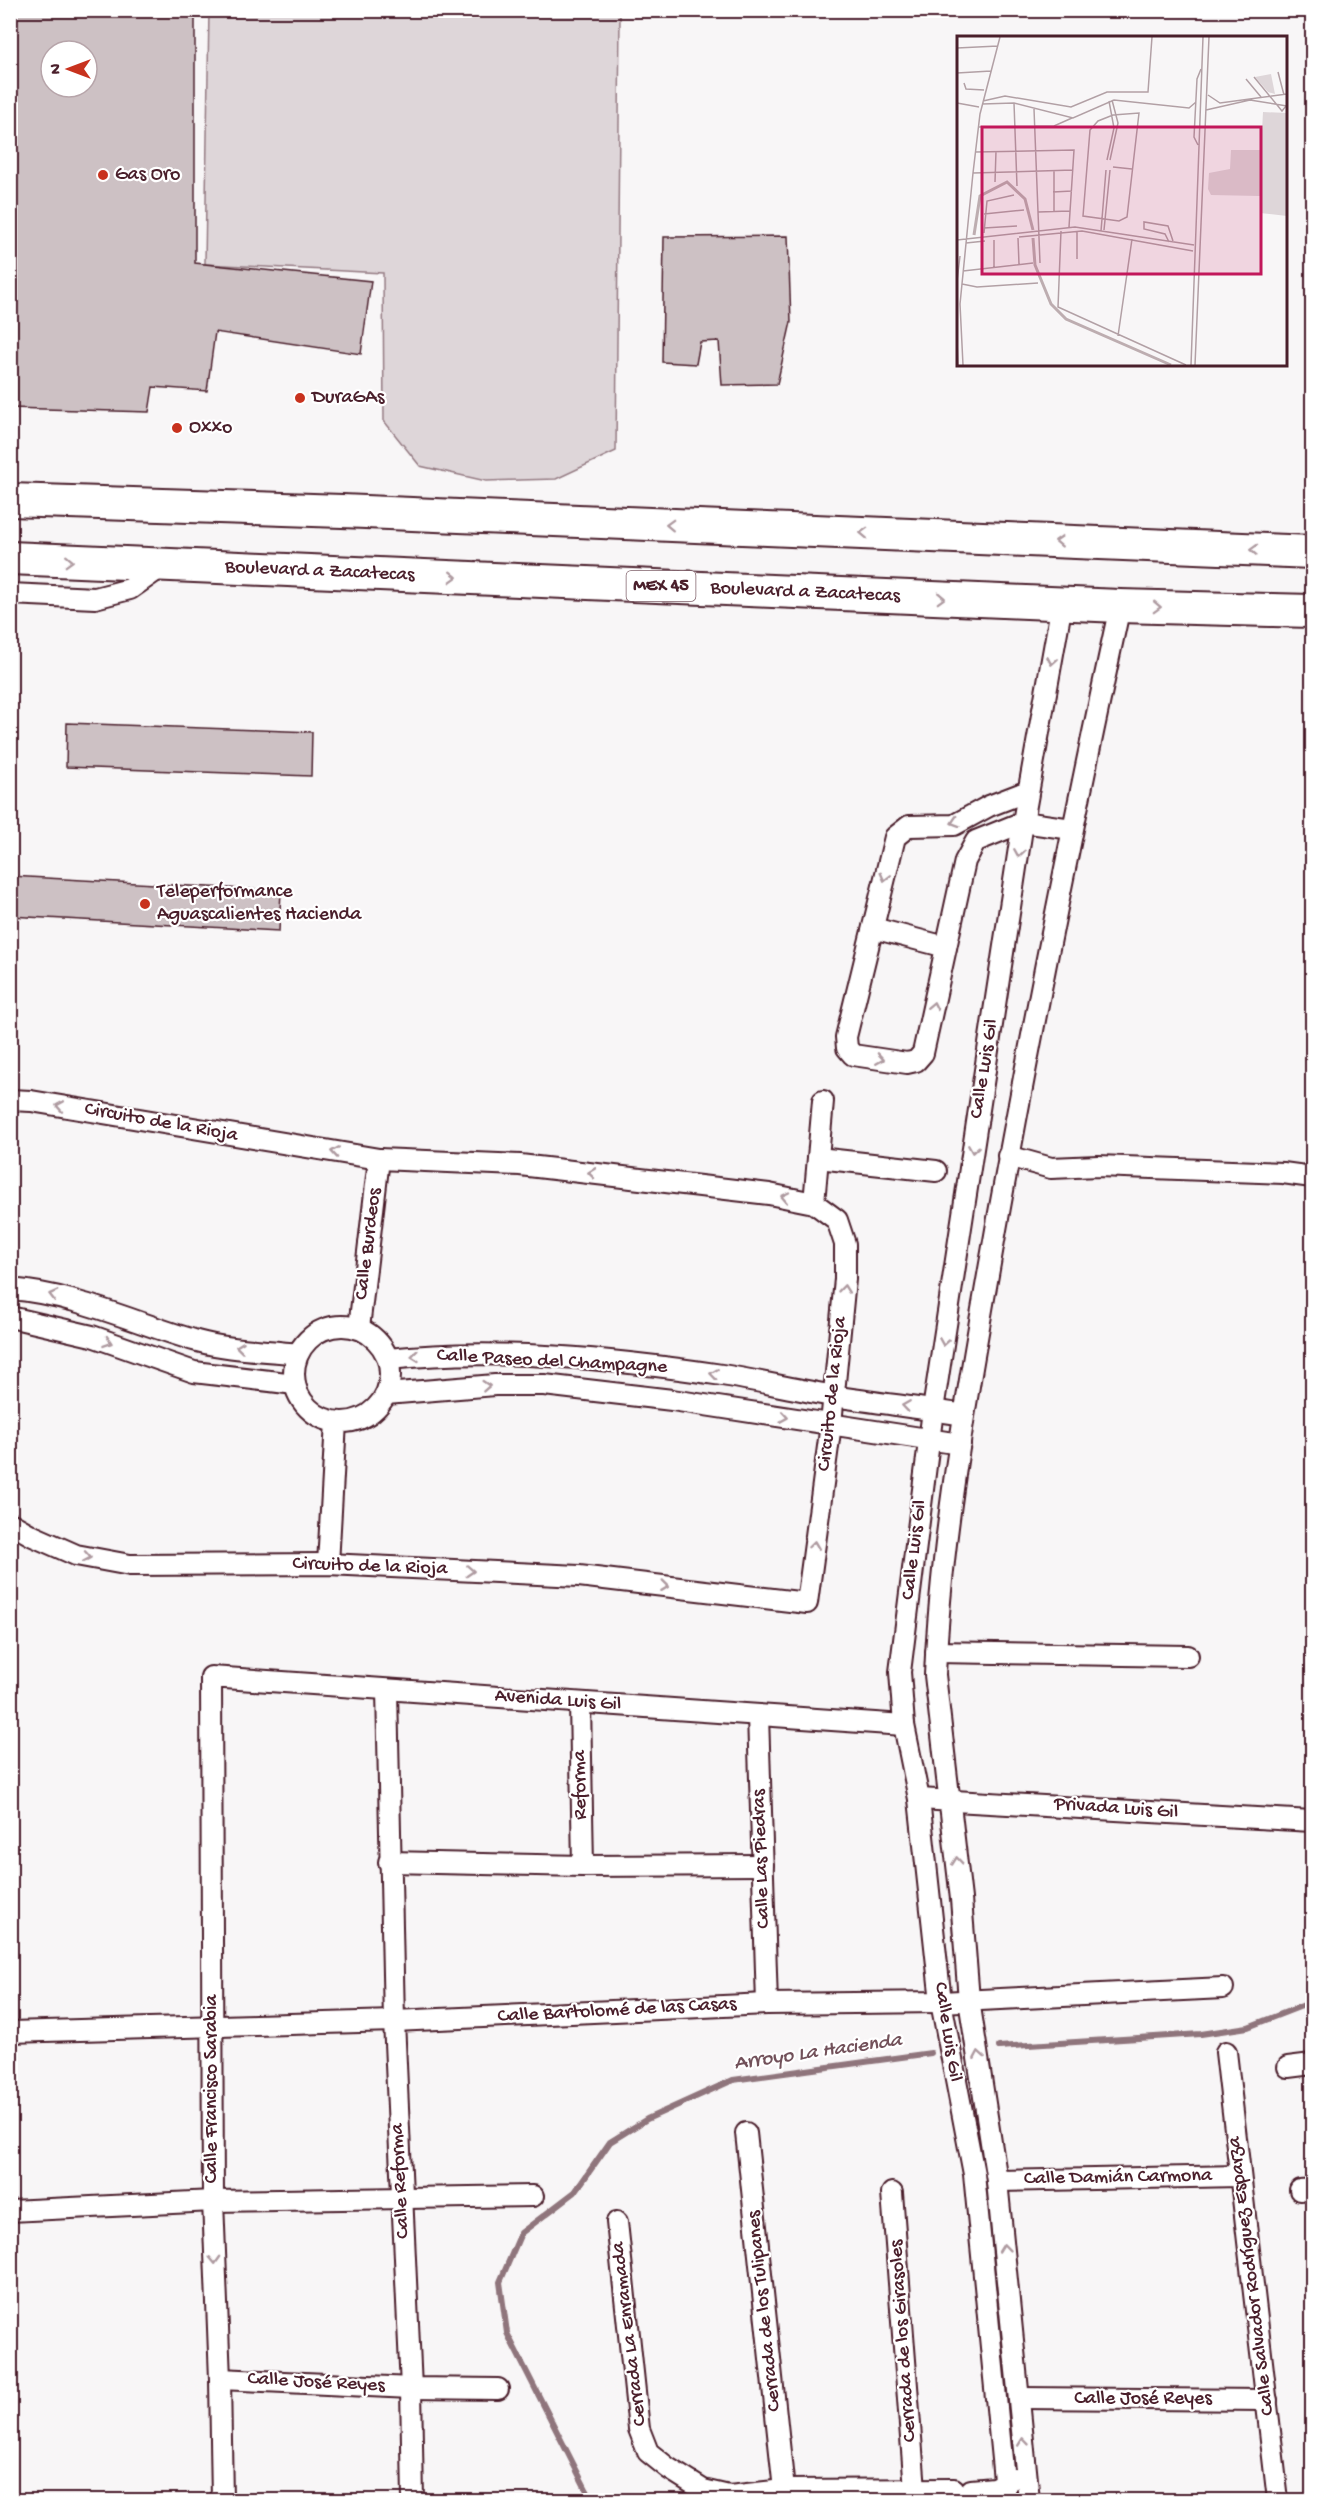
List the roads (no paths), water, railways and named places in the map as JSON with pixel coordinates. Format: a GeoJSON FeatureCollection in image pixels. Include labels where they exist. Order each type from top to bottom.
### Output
{"type":"FeatureCollection","features":[{"type":"Feature","properties":{"kind":"main road"},"geometry":{"type":"LineString","coordinates":[[10,500],[342,511],[1312,552]]}},
{"type":"Feature","properties":{"kind":"main road","name":"Boulevard a Zacatecas"},"geometry":{"type":"LineString","coordinates":[[10,558],[1120,606],[1312,611]]}},
{"type":"Feature","properties":{"kind":"street"},"geometry":{"type":"LineString","coordinates":[[10,594],[95,598],[130,589],[164,565]]}},
{"type":"Feature","properties":{"kind":"street","name":"Calle Luis Gil"},"geometry":{"type":"LineString","coordinates":[[1005,2492],[974,2174],[952,2069],[941,2002],[919,1799],[904,1725],[900,1672],[933,1410],[1023,822],[1062,603]]}},
{"type":"Feature","properties":{"kind":"street","name":"Calle Luis Gil"},"geometry":{"type":"LineString","coordinates":[[1029,2500],[997,2181],[969,2000],[950,1799],[935,1674],[938,1607],[964,1415],[1008,1156],[1072,829],[1120,606]]}},
{"type":"Feature","properties":{"kind":"street"},"geometry":{"type":"LineString","coordinates":[[1028,791],[989,806],[954,825],[909,826],[895,837],[846,1037],[847,1048],[853,1055],[907,1064],[916,1061],[923,1053],[965,861],[976,841],[1023,822],[1072,829]]}},
{"type":"Feature","properties":{"kind":"street"},"geometry":{"type":"LineString","coordinates":[[873,928],[946,946]]}},
{"type":"Feature","properties":{"kind":"street","name":"Circuito de la Rioja"},"geometry":{"type":"LineString","coordinates":[[10,1100],[31,1101],[379,1159],[520,1165],[769,1194],[814,1203],[837,1220],[845,1244],[845,1279],[831,1424],[807,1603],[579,1576],[328,1564],[130,1565],[76,1555],[10,1523]]}},
{"type":"Feature","properties":{"kind":"street"},"geometry":{"type":"LineString","coordinates":[[814,1203],[823,1101]]}},
{"type":"Feature","properties":{"kind":"street"},"geometry":{"type":"LineString","coordinates":[[1008,1156],[1051,1168],[1098,1166],[1283,1173],[1312,1177]]}},
{"type":"Feature","properties":{"kind":"street"},"geometry":{"type":"LineString","coordinates":[[818,1158],[936,1171]]}},
{"type":"Feature","properties":{"kind":"street","name":"Calle Burdeos"},"geometry":{"type":"LineString","coordinates":[[358,1328],[379,1159]]}},
{"type":"Feature","properties":{"kind":"street"},"geometry":{"type":"LineString","coordinates":[[10,1289],[37,1291],[82,1302],[128,1320],[201,1342],[298,1354]]}},
{"type":"Feature","properties":{"kind":"street"},"geometry":{"type":"LineString","coordinates":[[10,1317],[92,1336],[194,1372],[295,1384]]}},
{"type":"Feature","properties":{"kind":"street"},"geometry":{"type":"LineString","coordinates":[[344,1325],[358,1328],[371,1335],[382,1346],[388,1359],[390,1371],[386,1394],[378,1407],[366,1417],[351,1422],[336,1422],[321,1418],[300,1398],[295,1384],[294,1369],[298,1354],[316,1333],[330,1327],[344,1325]]}},
{"type":"Feature","properties":{"kind":"street","name":"Calle Paseo del Champagne"},"geometry":{"type":"LineString","coordinates":[[388,1359],[424,1355],[484,1354],[625,1362],[964,1415]]}},
{"type":"Feature","properties":{"kind":"street","name":"Calle Paseo del Champagne"},"geometry":{"type":"LineString","coordinates":[[386,1394],[495,1385],[544,1385],[672,1400],[960,1444]]}},
{"type":"Feature","properties":{"kind":"street"},"geometry":{"type":"LineString","coordinates":[[328,1564],[336,1422]]}},
{"type":"Feature","properties":{"kind":"street"},"geometry":{"type":"LineString","coordinates":[[936,1652],[1188,1656]]}},
{"type":"Feature","properties":{"kind":"street","name":"Avenida Luis Gil"},"geometry":{"type":"LineString","coordinates":[[212,1677],[904,1725]]}},
{"type":"Feature","properties":{"kind":"street","name":"Calle Francisco Sarabia"},"geometry":{"type":"LineString","coordinates":[[212,1677],[213,2201],[222,2500]]}},
{"type":"Feature","properties":{"kind":"street","name":"Calle Reforma"},"geometry":{"type":"LineString","coordinates":[[387,1690],[394,2021],[411,2388],[413,2500]]}},
{"type":"Feature","properties":{"kind":"street","name":"Reforma"},"geometry":{"type":"LineString","coordinates":[[580,1703],[583,1866]]}},
{"type":"Feature","properties":{"kind":"street","name":"Calle Las Piedras"},"geometry":{"type":"LineString","coordinates":[[758,1715],[767,2004]]}},
{"type":"Feature","properties":{"kind":"street","name":"Privada Luis Gil"},"geometry":{"type":"LineString","coordinates":[[919,1799],[1312,1821]]}},
{"type":"Feature","properties":{"kind":"street"},"geometry":{"type":"LineString","coordinates":[[389,1862],[583,1866],[763,1865]]}},
{"type":"Feature","properties":{"kind":"street","name":"Calle Bartolomé de las Casas"},"geometry":{"type":"LineString","coordinates":[[10,2032],[394,2021],[767,2004],[941,2002],[1223,1988]]}},
{"type":"Feature","properties":{"kind":"street","name":"Calle Salvador Rodríguez Esparza"},"geometry":{"type":"LineString","coordinates":[[1226,2052],[1278,2500]]}},
{"type":"Feature","properties":{"kind":"street"},"geometry":{"type":"LineString","coordinates":[[1288,2067],[1312,2064]]}},
{"type":"Feature","properties":{"kind":"street","name":"Cerrada de los Tulipanes"},"geometry":{"type":"LineString","coordinates":[[746,2133],[784,2490]]}},
{"type":"Feature","properties":{"kind":"street","name":"Calle Damián Carmona"},"geometry":{"type":"LineString","coordinates":[[997,2181],[1239,2176]]}},
{"type":"Feature","properties":{"kind":"street","name":"Cerrada de los Girasoles"},"geometry":{"type":"LineString","coordinates":[[892,2193],[915,2489]]}},
{"type":"Feature","properties":{"kind":"street"},"geometry":{"type":"LineString","coordinates":[[10,2211],[213,2201],[533,2196]]}},
{"type":"Feature","properties":{"kind":"street","name":"Cerrada La Enramada"},"geometry":{"type":"LineString","coordinates":[[617,2222],[639,2429],[648,2452],[687,2482],[703,2490],[729,2496],[784,2490],[915,2489],[954,2493],[994,2488],[1005,2492],[1026,2471]]}},
{"type":"Feature","properties":{"kind":"street","name":"Calle José Reyes"},"geometry":{"type":"LineString","coordinates":[[220,2379],[411,2388],[498,2389]]}},
{"type":"Feature","properties":{"kind":"street","name":"Calle José Reyes"},"geometry":{"type":"LineString","coordinates":[[1019,2398],[1267,2400]]}},
{"type":"Feature","properties":{"kind":"waterway","name":"Arroyo La Hacienda"},"geometry":{"type":"LineString","coordinates":[[999,2047],[1201,2034],[1248,2027],[1312,2002]]}},
{"type":"Feature","properties":{"kind":"waterway","name":"Arroyo La Hacienda"},"geometry":{"type":"LineString","coordinates":[[598,2500],[587,2491],[507,2333],[500,2282],[521,2233],[575,2192],[610,2142],[647,2119],[733,2080],[931,2053]]}},
{"type":"Feature","properties":{"kind":"place","name":"Gas Oro"},"geometry":{"type":"Point","coordinates":[103,175]}},
{"type":"Feature","properties":{"kind":"place","name":"DuraGAs"},"geometry":{"type":"Point","coordinates":[300,398]}},
{"type":"Feature","properties":{"kind":"place","name":"Oxxo"},"geometry":{"type":"Point","coordinates":[177,428]}},
{"type":"Feature","properties":{"kind":"place","name":"Teleperformance Aguascalientes Hacienda"},"geometry":{"type":"Point","coordinates":[145,904]}}]}
